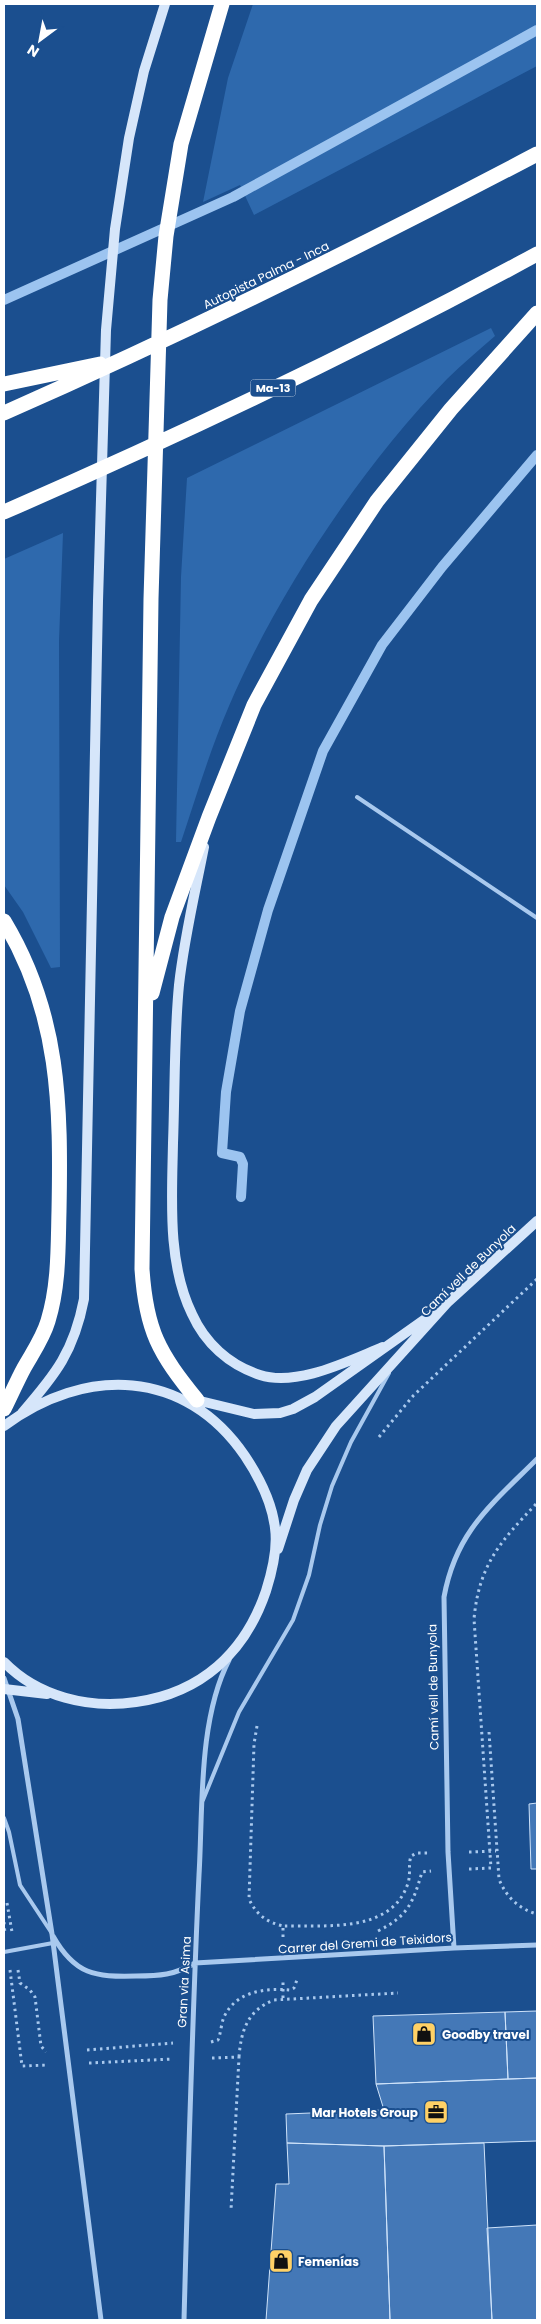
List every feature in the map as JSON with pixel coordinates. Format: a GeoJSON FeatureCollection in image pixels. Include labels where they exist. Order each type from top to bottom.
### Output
{"type":"FeatureCollection","features":[{"type":"Feature","properties":{"kind":"highway"},"geometry":{"type":"LineString","coordinates":[[197,1400],[163,1355],[152,1333],[144,1305],[142,1269],[150,599],[160,300],[166,236],[182,144],[222,4]]}},
{"type":"Feature","properties":{"kind":"highway","name":"Autopista Palma - Inca"},"geometry":{"type":"LineString","coordinates":[[4,413],[128,358],[417,218],[537,154]]}},
{"type":"Feature","properties":{"kind":"highway","name":"Ma-13"},"geometry":{"type":"LineString","coordinates":[[4,512],[197,425],[317,367],[537,254]]}},
{"type":"Feature","properties":{"kind":"highway"},"geometry":{"type":"LineString","coordinates":[[146,1019],[172,917],[209,817],[254,705],[311,600],[377,501],[451,409],[537,313]]}},
{"type":"Feature","properties":{"kind":"highway"},"geometry":{"type":"LineString","coordinates":[[4,384],[128,358]]}},
{"type":"Feature","properties":{"kind":"highway"},"geometry":{"type":"LineString","coordinates":[[4,921],[26,963],[52,1041],[60,1176],[57,1282],[53,1302],[44,1333],[4,1409]]}},
{"type":"Feature","properties":{"kind":"main road"},"geometry":{"type":"LineString","coordinates":[[22,1413],[56,1374],[66,1356],[80,1318],[85,1285],[98,601],[106,330],[115,229],[129,138],[144,70],[165,4]]}},
{"type":"Feature","properties":{"kind":"main road"},"geometry":{"type":"LineString","coordinates":[[209,817],[182,966],[176,1031],[173,1208],[179,1274],[186,1301],[198,1326],[220,1354],[261,1375],[283,1378],[322,1371],[383,1347]]}},
{"type":"Feature","properties":{"kind":"main road","name":"Camí vell de Bunyola"},"geometry":{"type":"LineString","coordinates":[[274,1562],[294,1500],[308,1470],[341,1420],[448,1302],[537,1221]]}},
{"type":"Feature","properties":{"kind":"main road"},"geometry":{"type":"LineString","coordinates":[[4,1426],[22,1413],[55,1396],[82,1387],[110,1384],[139,1386],[254,1414],[280,1413],[293,1409],[315,1397],[448,1302]]}},
{"type":"Feature","properties":{"kind":"main road"},"geometry":{"type":"LineString","coordinates":[[164,1392],[189,1403],[212,1418]]}},
{"type":"Feature","properties":{"kind":"main road"},"geometry":{"type":"LineString","coordinates":[[6,1689],[60,1697],[87,1704],[114,1706],[158,1697],[193,1685],[216,1668],[248,1632],[260,1610],[274,1562],[275,1529],[262,1485],[232,1437],[197,1400]]}},
{"type":"Feature","properties":{"kind":"main road"},"geometry":{"type":"LineString","coordinates":[[4,1662],[15,1672],[60,1697]]}},
{"type":"Feature","properties":{"kind":"street","name":"Camí vell de Bunyola"},"geometry":{"type":"LineString","coordinates":[[454,1948],[448,1852],[444,1597],[447,1578],[458,1547],[468,1532],[537,1459]]}},
{"type":"Feature","properties":{"kind":"street","name":"Gran via Asima"},"geometry":{"type":"LineString","coordinates":[[184,2320],[191,2042],[203,1800],[210,1722],[218,1689],[234,1650]]}},
{"type":"Feature","properties":{"kind":"street"},"geometry":{"type":"LineString","coordinates":[[4,1678],[6,1689],[18,1719],[52,1934],[101,2320]]}},
{"type":"Feature","properties":{"kind":"street"},"geometry":{"type":"LineString","coordinates":[[52,1934],[60,1949],[75,1964],[84,1971],[104,1977],[164,1976],[179,1972],[195,1963]]}},
{"type":"Feature","properties":{"kind":"street","name":"Carrer del Gremi de Teixidors"},"geometry":{"type":"LineString","coordinates":[[195,1963],[537,1945]]}},
{"type":"Feature","properties":{"kind":"lane"},"geometry":{"type":"LineString","coordinates":[[357,796],[537,918]]}},
{"type":"Feature","properties":{"kind":"lane"},"geometry":{"type":"LineString","coordinates":[[203,1800],[239,1712],[293,1620],[309,1575],[320,1525],[338,1472],[351,1442],[397,1359]]}},
{"type":"Feature","properties":{"kind":"lane"},"geometry":{"type":"LineString","coordinates":[[4,1818],[9,1832],[20,1885],[52,1934]]}},
{"type":"Feature","properties":{"kind":"lane"},"geometry":{"type":"LineString","coordinates":[[6,1952],[53,1943]]}},
{"type":"Feature","properties":{"kind":"path"},"geometry":{"type":"LineString","coordinates":[[374,1444],[413,1396],[537,1279]]}},
{"type":"Feature","properties":{"kind":"path"},"geometry":{"type":"LineString","coordinates":[[375,1932],[404,1913],[415,1896],[422,1872],[491,1868],[474,1619],[476,1600],[483,1573],[496,1548],[537,1503]]}},
{"type":"Feature","properties":{"kind":"path"},"geometry":{"type":"LineString","coordinates":[[258,1721],[254,1744],[248,1899],[258,1914],[265,1920],[283,1926],[347,1925],[373,1919],[385,1913],[400,1898],[409,1882],[410,1861],[414,1854],[496,1851]]}},
{"type":"Feature","properties":{"kind":"path"},"geometry":{"type":"LineString","coordinates":[[489,1732],[499,1879],[503,1890],[522,1908],[537,1914]]}},
{"type":"Feature","properties":{"kind":"path"},"geometry":{"type":"LineString","coordinates":[[6,1893],[20,1983],[30,1990],[35,1997],[42,2049],[49,2053],[218,2040],[228,2010],[244,1996],[260,1990],[294,1988],[305,1958]]}},
{"type":"Feature","properties":{"kind":"path"},"geometry":{"type":"LineString","coordinates":[[4,1922],[6,1952],[22,2066],[239,2056]]}},
{"type":"Feature","properties":{"kind":"path"},"geometry":{"type":"LineString","coordinates":[[283,1926],[283,1998]]}},
{"type":"Feature","properties":{"kind":"path"},"geometry":{"type":"LineString","coordinates":[[231,2210],[240,2039],[248,2019],[263,2004],[283,1998],[398,1993]]}},
{"type":"Feature","properties":{"kind":"shaded area"},"geometry":{"type":"Polygon","coordinates":[[[253,4],[537,4],[537,66],[254,215],[240,185],[203,202],[228,78],[253,4]]]}},
{"type":"Feature","properties":{"kind":"shaded area"},"geometry":{"type":"Polygon","coordinates":[[[491,328],[495,336],[447,379],[415,413],[384,451],[353,491],[297,576],[271,620],[229,706],[209,757],[181,842],[176,842],[181,577],[187,478],[491,328]]]}},
{"type":"Feature","properties":{"kind":"shaded area"},"geometry":{"type":"Polygon","coordinates":[[[63,533],[59,641],[60,967],[51,968],[23,912],[4,885],[4,559],[63,533]]]}},
{"type":"Feature","properties":{"kind":"building"},"geometry":{"type":"Polygon","coordinates":[[[537,1803],[537,1869],[531,1869],[529,1804],[537,1803]]]}},
{"type":"Feature","properties":{"kind":"building"},"geometry":{"type":"Polygon","coordinates":[[[537,2011],[537,2078],[508,2079],[505,2012],[537,2011]]]}},
{"type":"Feature","properties":{"kind":"building"},"geometry":{"type":"Polygon","coordinates":[[[505,2012],[508,2079],[376,2084],[373,2016],[505,2012]]]}},
{"type":"Feature","properties":{"kind":"building","name":"Mar Hotels Group"},"geometry":{"type":"Polygon","coordinates":[[[537,2078],[537,2141],[384,2146],[287,2143],[286,2114],[384,2110],[376,2084],[537,2078]]]}},
{"type":"Feature","properties":{"kind":"building"},"geometry":{"type":"Polygon","coordinates":[[[287,2143],[384,2146],[390,2320],[266,2320],[276,2184],[289,2184],[287,2143]]]}},
{"type":"Feature","properties":{"kind":"building"},"geometry":{"type":"Polygon","coordinates":[[[484,2143],[492,2320],[390,2320],[384,2146],[484,2143]]]}},
{"type":"Feature","properties":{"kind":"building"},"geometry":{"type":"Polygon","coordinates":[[[537,2225],[537,2320],[492,2320],[487,2228],[537,2225]]]}},
{"type":"Feature","properties":{"kind":"waterway"},"geometry":{"type":"LineString","coordinates":[[4,300],[233,197],[537,30]]}},
{"type":"Feature","properties":{"kind":"waterway"},"geometry":{"type":"LineString","coordinates":[[241,1197],[243,1164],[240,1157],[222,1153],[226,1092],[240,1011],[268,910],[323,751],[382,645],[442,567],[537,455]]}},
{"type":"Feature","properties":{"kind":"place","name":"Goodby travel"},"geometry":{"type":"Point","coordinates":[424,2034]}},
{"type":"Feature","properties":{"kind":"place","name":"Mar Hotels Group"},"geometry":{"type":"Point","coordinates":[436,2112]}},
{"type":"Feature","properties":{"kind":"place","name":"Femenías"},"geometry":{"type":"Point","coordinates":[281,2261]}}]}
